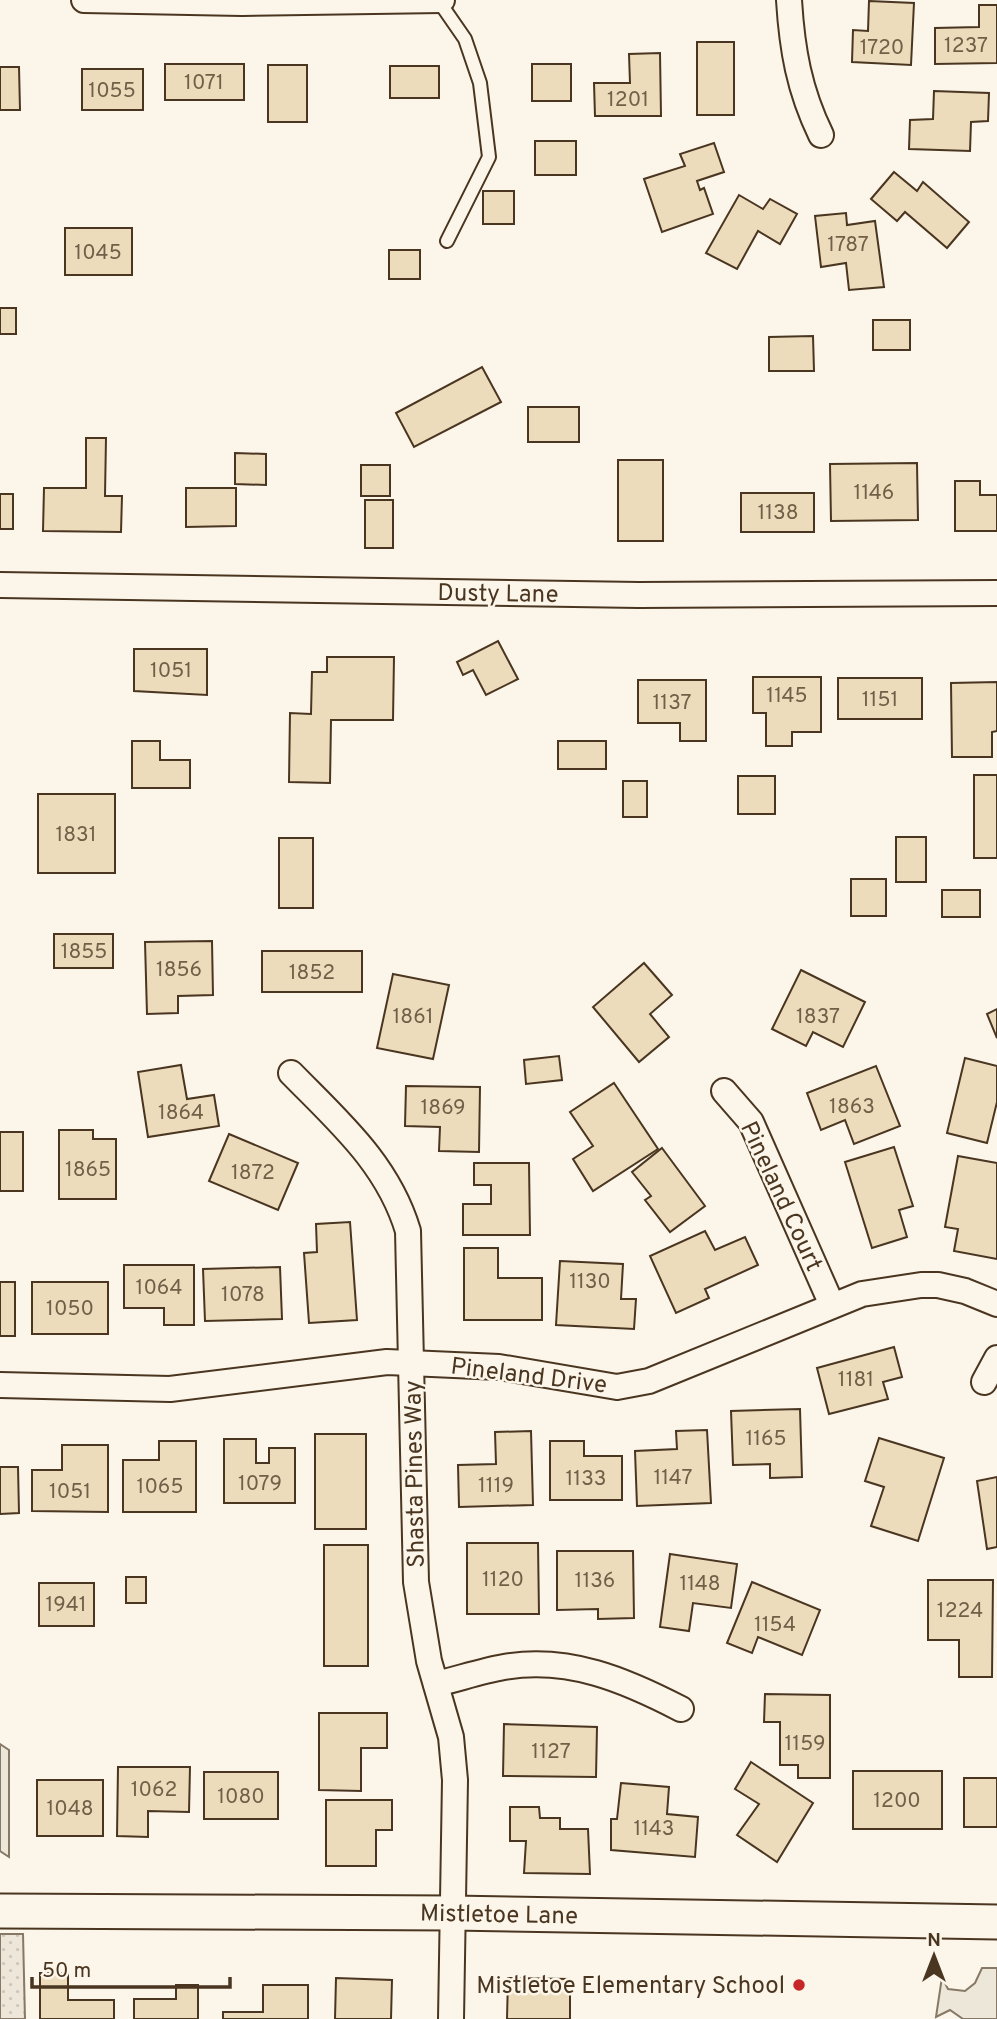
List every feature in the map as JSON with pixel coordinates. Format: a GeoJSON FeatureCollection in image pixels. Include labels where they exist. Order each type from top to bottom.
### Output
{"type":"FeatureCollection","features":[{"type":"Feature","properties":{"kind":"street"},"geometry":{"type":"LineString","coordinates":[[83,0],[242,3],[440,0]]}},
{"type":"Feature","properties":{"kind":"street"},"geometry":{"type":"LineString","coordinates":[[789,0],[791,44],[798,77],[821,135]]}},
{"type":"Feature","properties":{"kind":"street","name":"Dusty Lane"},"geometry":{"type":"LineString","coordinates":[[0,585],[639,595],[997,593]]}},
{"type":"Feature","properties":{"kind":"street","name":"Shasta Pines Way"},"geometry":{"type":"LineString","coordinates":[[291,1073],[366,1149],[386,1178],[403,1214],[410,1254],[416,1582],[421,1622],[451,1737],[455,1780],[451,2019]]}},
{"type":"Feature","properties":{"kind":"street","name":"Pineland Court"},"geometry":{"type":"LineString","coordinates":[[724,1091],[751,1122],[832,1305]]}},
{"type":"Feature","properties":{"kind":"street","name":"Pineland Drive"},"geometry":{"type":"LineString","coordinates":[[0,1385],[170,1389],[337,1366],[411,1362],[499,1367],[592,1384],[635,1385],[862,1294],[921,1285],[965,1291],[997,1304]]}},
{"type":"Feature","properties":{"kind":"street"},"geometry":{"type":"LineString","coordinates":[[984,1382],[997,1358]]}},
{"type":"Feature","properties":{"kind":"street"},"geometry":{"type":"LineString","coordinates":[[436,1684],[504,1667],[528,1664],[579,1667],[625,1682],[681,1709]]}},
{"type":"Feature","properties":{"kind":"street","name":"Mistletoe Lane"},"geometry":{"type":"LineString","coordinates":[[0,1911],[452,1913],[997,1922]]}},
{"type":"Feature","properties":{"kind":"lane"},"geometry":{"type":"LineString","coordinates":[[440,0],[465,39],[480,83],[489,157],[447,241]]}},
{"type":"Feature","properties":{"kind":"shaded area"},"geometry":{"type":"Polygon","coordinates":[[[0,1744],[9,1750],[9,1857],[0,1851],[0,1744]]]}},
{"type":"Feature","properties":{"kind":"shaded area"},"geometry":{"type":"Polygon","coordinates":[[[0,1934],[23,1934],[25,2019],[0,2019],[0,1934]]]}},
{"type":"Feature","properties":{"kind":"shaded area"},"geometry":{"type":"Polygon","coordinates":[[[982,1968],[997,1968],[997,2019],[963,2019],[950,2010],[936,2017],[942,1977],[948,1989],[965,1991],[975,1983],[982,1968]]]}},
{"type":"Feature","properties":{"kind":"building"},"geometry":{"type":"Polygon","coordinates":[[[869,1],[914,3],[911,65],[852,62],[853,30],[868,31],[869,1]]]}},
{"type":"Feature","properties":{"kind":"building"},"geometry":{"type":"Polygon","coordinates":[[[979,5],[997,5],[997,63],[935,64],[935,28],[979,27],[979,5]]]}},
{"type":"Feature","properties":{"kind":"building"},"geometry":{"type":"Polygon","coordinates":[[[697,42],[734,42],[734,115],[697,115],[697,42]]]}},
{"type":"Feature","properties":{"kind":"building"},"geometry":{"type":"Polygon","coordinates":[[[660,53],[661,116],[595,116],[594,83],[630,83],[629,54],[660,53]]]}},
{"type":"Feature","properties":{"kind":"building"},"geometry":{"type":"Polygon","coordinates":[[[165,64],[244,64],[244,100],[165,100],[165,64]]]}},
{"type":"Feature","properties":{"kind":"building"},"geometry":{"type":"Polygon","coordinates":[[[532,64],[571,64],[571,101],[532,101],[532,64]]]}},
{"type":"Feature","properties":{"kind":"building"},"geometry":{"type":"Polygon","coordinates":[[[268,65],[307,65],[307,122],[268,122],[268,65]]]}},
{"type":"Feature","properties":{"kind":"building"},"geometry":{"type":"Polygon","coordinates":[[[390,66],[439,66],[439,98],[390,98],[390,66]]]}},
{"type":"Feature","properties":{"kind":"building"},"geometry":{"type":"Polygon","coordinates":[[[0,67],[19,67],[20,110],[0,110],[0,67]]]}},
{"type":"Feature","properties":{"kind":"building"},"geometry":{"type":"Polygon","coordinates":[[[82,69],[143,69],[143,110],[82,110],[82,69]]]}},
{"type":"Feature","properties":{"kind":"building"},"geometry":{"type":"Polygon","coordinates":[[[934,91],[989,93],[988,121],[971,122],[970,151],[909,149],[910,120],[933,119],[934,91]]]}},
{"type":"Feature","properties":{"kind":"building"},"geometry":{"type":"Polygon","coordinates":[[[535,141],[576,141],[576,175],[535,175],[535,141]]]}},
{"type":"Feature","properties":{"kind":"building"},"geometry":{"type":"Polygon","coordinates":[[[714,143],[724,172],[697,181],[700,190],[704,188],[713,214],[662,232],[644,179],[685,166],[680,154],[714,143]]]}},
{"type":"Feature","properties":{"kind":"building"},"geometry":{"type":"Polygon","coordinates":[[[894,172],[917,191],[923,182],[969,222],[947,248],[905,212],[897,221],[871,199],[894,172]]]}},
{"type":"Feature","properties":{"kind":"building"},"geometry":{"type":"Polygon","coordinates":[[[483,191],[514,191],[514,224],[483,224],[483,191]]]}},
{"type":"Feature","properties":{"kind":"building"},"geometry":{"type":"Polygon","coordinates":[[[739,195],[763,209],[770,199],[797,214],[780,244],[758,231],[737,269],[706,253],[739,195]]]}},
{"type":"Feature","properties":{"kind":"building"},"geometry":{"type":"Polygon","coordinates":[[[846,213],[847,225],[875,221],[884,287],[849,290],[846,263],[821,267],[815,216],[846,213]]]}},
{"type":"Feature","properties":{"kind":"building"},"geometry":{"type":"Polygon","coordinates":[[[65,228],[132,228],[132,275],[65,275],[65,228]]]}},
{"type":"Feature","properties":{"kind":"building"},"geometry":{"type":"Polygon","coordinates":[[[389,250],[420,250],[420,279],[389,279],[389,250]]]}},
{"type":"Feature","properties":{"kind":"building"},"geometry":{"type":"Polygon","coordinates":[[[0,308],[16,308],[16,334],[0,334],[0,308]]]}},
{"type":"Feature","properties":{"kind":"building"},"geometry":{"type":"Polygon","coordinates":[[[873,320],[910,320],[910,350],[873,350],[873,320]]]}},
{"type":"Feature","properties":{"kind":"building"},"geometry":{"type":"Polygon","coordinates":[[[813,336],[814,371],[769,371],[769,337],[813,336]]]}},
{"type":"Feature","properties":{"kind":"building"},"geometry":{"type":"Polygon","coordinates":[[[482,367],[501,402],[414,447],[396,413],[482,367]]]}},
{"type":"Feature","properties":{"kind":"building"},"geometry":{"type":"Polygon","coordinates":[[[528,407],[579,407],[579,442],[528,442],[528,407]]]}},
{"type":"Feature","properties":{"kind":"building"},"geometry":{"type":"Polygon","coordinates":[[[86,438],[106,438],[105,496],[122,496],[121,532],[43,531],[44,488],[86,488],[86,438]]]}},
{"type":"Feature","properties":{"kind":"building"},"geometry":{"type":"Polygon","coordinates":[[[235,453],[266,454],[266,485],[235,484],[235,453]]]}},
{"type":"Feature","properties":{"kind":"building"},"geometry":{"type":"Polygon","coordinates":[[[618,460],[663,460],[663,541],[618,541],[618,460]]]}},
{"type":"Feature","properties":{"kind":"building"},"geometry":{"type":"Polygon","coordinates":[[[917,463],[918,520],[831,521],[830,464],[917,463]]]}},
{"type":"Feature","properties":{"kind":"building"},"geometry":{"type":"Polygon","coordinates":[[[361,465],[390,465],[390,496],[361,496],[361,465]]]}},
{"type":"Feature","properties":{"kind":"building"},"geometry":{"type":"Polygon","coordinates":[[[955,481],[980,481],[980,495],[997,495],[997,531],[955,531],[955,481]]]}},
{"type":"Feature","properties":{"kind":"building"},"geometry":{"type":"Polygon","coordinates":[[[186,488],[236,488],[236,526],[186,527],[186,488]]]}},
{"type":"Feature","properties":{"kind":"building"},"geometry":{"type":"Polygon","coordinates":[[[741,493],[814,493],[814,532],[741,532],[741,493]]]}},
{"type":"Feature","properties":{"kind":"building"},"geometry":{"type":"Polygon","coordinates":[[[0,494],[13,494],[13,529],[0,529],[0,494]]]}},
{"type":"Feature","properties":{"kind":"building"},"geometry":{"type":"Polygon","coordinates":[[[365,500],[393,500],[393,548],[365,548],[365,500]]]}},
{"type":"Feature","properties":{"kind":"building"},"geometry":{"type":"Polygon","coordinates":[[[498,641],[518,679],[486,695],[473,670],[463,675],[457,662],[498,641]]]}},
{"type":"Feature","properties":{"kind":"building"},"geometry":{"type":"Polygon","coordinates":[[[134,649],[207,649],[207,695],[134,691],[134,649]]]}},
{"type":"Feature","properties":{"kind":"building"},"geometry":{"type":"Polygon","coordinates":[[[327,657],[394,657],[393,720],[331,720],[330,783],[289,782],[290,713],[311,714],[312,672],[327,672],[327,657]]]}},
{"type":"Feature","properties":{"kind":"building"},"geometry":{"type":"Polygon","coordinates":[[[753,677],[821,677],[821,732],[792,732],[792,746],[766,746],[766,713],[753,713],[753,677]]]}},
{"type":"Feature","properties":{"kind":"building"},"geometry":{"type":"Polygon","coordinates":[[[838,678],[922,678],[922,719],[838,719],[838,678]]]}},
{"type":"Feature","properties":{"kind":"building"},"geometry":{"type":"Polygon","coordinates":[[[638,680],[706,680],[706,741],[680,741],[680,723],[638,723],[638,680]]]}},
{"type":"Feature","properties":{"kind":"building"},"geometry":{"type":"Polygon","coordinates":[[[997,682],[997,731],[992,732],[992,757],[952,757],[951,683],[997,682]]]}},
{"type":"Feature","properties":{"kind":"building"},"geometry":{"type":"Polygon","coordinates":[[[132,741],[160,741],[160,760],[190,760],[190,788],[132,788],[132,741]]]}},
{"type":"Feature","properties":{"kind":"building"},"geometry":{"type":"Polygon","coordinates":[[[558,741],[606,741],[606,769],[558,769],[558,741]]]}},
{"type":"Feature","properties":{"kind":"building"},"geometry":{"type":"Polygon","coordinates":[[[974,775],[997,775],[997,858],[974,858],[974,775]]]}},
{"type":"Feature","properties":{"kind":"building"},"geometry":{"type":"Polygon","coordinates":[[[738,776],[775,776],[775,814],[738,814],[738,776]]]}},
{"type":"Feature","properties":{"kind":"building"},"geometry":{"type":"Polygon","coordinates":[[[623,781],[647,781],[647,817],[623,817],[623,781]]]}},
{"type":"Feature","properties":{"kind":"building"},"geometry":{"type":"Polygon","coordinates":[[[38,794],[115,794],[115,873],[38,873],[38,794]]]}},
{"type":"Feature","properties":{"kind":"building"},"geometry":{"type":"Polygon","coordinates":[[[896,837],[926,837],[926,882],[896,882],[896,837]]]}},
{"type":"Feature","properties":{"kind":"building"},"geometry":{"type":"Polygon","coordinates":[[[279,838],[313,838],[313,908],[279,908],[279,838]]]}},
{"type":"Feature","properties":{"kind":"building"},"geometry":{"type":"Polygon","coordinates":[[[851,879],[886,879],[886,916],[851,916],[851,879]]]}},
{"type":"Feature","properties":{"kind":"building"},"geometry":{"type":"Polygon","coordinates":[[[942,890],[980,890],[980,917],[942,917],[942,890]]]}},
{"type":"Feature","properties":{"kind":"building"},"geometry":{"type":"Polygon","coordinates":[[[54,934],[113,934],[113,968],[54,968],[54,934]]]}},
{"type":"Feature","properties":{"kind":"building"},"geometry":{"type":"Polygon","coordinates":[[[212,941],[213,995],[178,996],[178,1013],[147,1014],[145,942],[212,941]]]}},
{"type":"Feature","properties":{"kind":"building"},"geometry":{"type":"Polygon","coordinates":[[[262,951],[362,951],[362,992],[262,992],[262,951]]]}},
{"type":"Feature","properties":{"kind":"building"},"geometry":{"type":"Polygon","coordinates":[[[644,963],[672,995],[650,1014],[669,1037],[639,1062],[593,1007],[644,963]]]}},
{"type":"Feature","properties":{"kind":"building"},"geometry":{"type":"Polygon","coordinates":[[[801,970],[865,1002],[843,1047],[813,1032],[806,1046],[772,1029],[801,970]]]}},
{"type":"Feature","properties":{"kind":"building"},"geometry":{"type":"Polygon","coordinates":[[[393,974],[449,985],[433,1059],[377,1048],[393,974]]]}},
{"type":"Feature","properties":{"kind":"building"},"geometry":{"type":"Polygon","coordinates":[[[997,1009],[997,1038],[987,1014],[997,1009]]]}},
{"type":"Feature","properties":{"kind":"building"},"geometry":{"type":"Polygon","coordinates":[[[559,1056],[562,1080],[526,1084],[524,1060],[559,1056]]]}},
{"type":"Feature","properties":{"kind":"building"},"geometry":{"type":"Polygon","coordinates":[[[965,1058],[997,1066],[997,1102],[987,1143],[947,1133],[965,1058]]]}},
{"type":"Feature","properties":{"kind":"building"},"geometry":{"type":"Polygon","coordinates":[[[181,1065],[187,1099],[214,1095],[219,1126],[148,1137],[138,1072],[181,1065]]]}},
{"type":"Feature","properties":{"kind":"building"},"geometry":{"type":"Polygon","coordinates":[[[876,1066],[900,1126],[854,1144],[845,1120],[821,1130],[807,1093],[876,1066]]]}},
{"type":"Feature","properties":{"kind":"building"},"geometry":{"type":"Polygon","coordinates":[[[614,1083],[658,1149],[593,1191],[573,1159],[593,1146],[570,1112],[614,1083]]]}},
{"type":"Feature","properties":{"kind":"building"},"geometry":{"type":"Polygon","coordinates":[[[406,1086],[480,1087],[479,1152],[439,1151],[440,1127],[405,1126],[406,1086]]]}},
{"type":"Feature","properties":{"kind":"building"},"geometry":{"type":"Polygon","coordinates":[[[59,1130],[93,1130],[93,1139],[116,1139],[116,1199],[59,1199],[59,1130]]]}},
{"type":"Feature","properties":{"kind":"building"},"geometry":{"type":"Polygon","coordinates":[[[0,1132],[23,1132],[23,1191],[0,1191],[0,1132]]]}},
{"type":"Feature","properties":{"kind":"building"},"geometry":{"type":"Polygon","coordinates":[[[229,1134],[298,1163],[278,1210],[209,1181],[229,1134]]]}},
{"type":"Feature","properties":{"kind":"building"},"geometry":{"type":"Polygon","coordinates":[[[894,1147],[913,1206],[899,1210],[907,1237],[872,1248],[845,1162],[894,1147]]]}},
{"type":"Feature","properties":{"kind":"building"},"geometry":{"type":"Polygon","coordinates":[[[662,1148],[705,1206],[670,1232],[645,1200],[651,1196],[632,1172],[662,1148]]]}},
{"type":"Feature","properties":{"kind":"building"},"geometry":{"type":"Polygon","coordinates":[[[958,1156],[997,1163],[997,1259],[954,1251],[958,1229],[945,1227],[958,1156]]]}},
{"type":"Feature","properties":{"kind":"building"},"geometry":{"type":"Polygon","coordinates":[[[474,1163],[529,1163],[530,1235],[463,1235],[463,1204],[491,1204],[491,1185],[474,1185],[474,1163]]]}},
{"type":"Feature","properties":{"kind":"building"},"geometry":{"type":"Polygon","coordinates":[[[350,1222],[357,1320],[309,1323],[304,1253],[317,1252],[316,1224],[350,1222]]]}},
{"type":"Feature","properties":{"kind":"building"},"geometry":{"type":"Polygon","coordinates":[[[705,1231],[715,1250],[745,1237],[758,1265],[705,1289],[709,1298],[676,1313],[650,1256],[705,1231]]]}},
{"type":"Feature","properties":{"kind":"building"},"geometry":{"type":"Polygon","coordinates":[[[464,1248],[498,1248],[498,1278],[542,1278],[542,1320],[464,1320],[464,1248]]]}},
{"type":"Feature","properties":{"kind":"building"},"geometry":{"type":"Polygon","coordinates":[[[560,1261],[623,1264],[621,1299],[636,1299],[634,1329],[556,1325],[560,1261]]]}},
{"type":"Feature","properties":{"kind":"building"},"geometry":{"type":"Polygon","coordinates":[[[124,1265],[194,1265],[194,1325],[164,1325],[164,1308],[124,1308],[124,1265]]]}},
{"type":"Feature","properties":{"kind":"building"},"geometry":{"type":"Polygon","coordinates":[[[280,1267],[282,1319],[205,1321],[203,1269],[280,1267]]]}},
{"type":"Feature","properties":{"kind":"building"},"geometry":{"type":"Polygon","coordinates":[[[0,1282],[15,1282],[15,1336],[0,1336],[0,1282]]]}},
{"type":"Feature","properties":{"kind":"building"},"geometry":{"type":"Polygon","coordinates":[[[32,1282],[108,1282],[108,1334],[32,1334],[32,1282]]]}},
{"type":"Feature","properties":{"kind":"building"},"geometry":{"type":"Polygon","coordinates":[[[894,1347],[902,1377],[883,1382],[888,1399],[829,1414],[817,1368],[894,1347]]]}},
{"type":"Feature","properties":{"kind":"building"},"geometry":{"type":"Polygon","coordinates":[[[800,1409],[802,1477],[770,1478],[770,1464],[733,1465],[731,1411],[800,1409]]]}},
{"type":"Feature","properties":{"kind":"building"},"geometry":{"type":"Polygon","coordinates":[[[707,1430],[711,1503],[637,1506],[635,1451],[677,1449],[676,1431],[707,1430]]]}},
{"type":"Feature","properties":{"kind":"building"},"geometry":{"type":"Polygon","coordinates":[[[531,1431],[533,1505],[459,1507],[458,1465],[496,1464],[495,1432],[531,1431]]]}},
{"type":"Feature","properties":{"kind":"building"},"geometry":{"type":"Polygon","coordinates":[[[315,1434],[366,1434],[366,1529],[315,1529],[315,1434]]]}},
{"type":"Feature","properties":{"kind":"building"},"geometry":{"type":"Polygon","coordinates":[[[879,1438],[944,1458],[918,1541],[871,1526],[884,1487],[865,1481],[879,1438]]]}},
{"type":"Feature","properties":{"kind":"building"},"geometry":{"type":"Polygon","coordinates":[[[224,1439],[256,1439],[256,1463],[269,1463],[269,1448],[295,1448],[295,1503],[224,1503],[224,1439]]]}},
{"type":"Feature","properties":{"kind":"building"},"geometry":{"type":"Polygon","coordinates":[[[159,1441],[196,1441],[196,1512],[123,1512],[123,1460],[159,1460],[159,1441]]]}},
{"type":"Feature","properties":{"kind":"building"},"geometry":{"type":"Polygon","coordinates":[[[550,1441],[584,1441],[584,1456],[622,1456],[622,1500],[550,1500],[550,1441]]]}},
{"type":"Feature","properties":{"kind":"building"},"geometry":{"type":"Polygon","coordinates":[[[62,1445],[108,1445],[108,1512],[32,1511],[32,1470],[62,1470],[62,1445]]]}},
{"type":"Feature","properties":{"kind":"building"},"geometry":{"type":"Polygon","coordinates":[[[0,1467],[18,1467],[19,1513],[0,1514],[0,1467]]]}},
{"type":"Feature","properties":{"kind":"building"},"geometry":{"type":"Polygon","coordinates":[[[997,1477],[997,1547],[987,1549],[977,1481],[997,1477]]]}},
{"type":"Feature","properties":{"kind":"building"},"geometry":{"type":"Polygon","coordinates":[[[467,1543],[538,1543],[539,1614],[467,1614],[467,1543]]]}},
{"type":"Feature","properties":{"kind":"building"},"geometry":{"type":"Polygon","coordinates":[[[324,1545],[368,1545],[368,1666],[324,1666],[324,1545]]]}},
{"type":"Feature","properties":{"kind":"building"},"geometry":{"type":"Polygon","coordinates":[[[557,1551],[633,1551],[634,1618],[598,1619],[598,1609],[557,1610],[557,1551]]]}},
{"type":"Feature","properties":{"kind":"building"},"geometry":{"type":"Polygon","coordinates":[[[670,1554],[737,1564],[731,1608],[693,1603],[689,1631],[660,1627],[670,1554]]]}},
{"type":"Feature","properties":{"kind":"building"},"geometry":{"type":"Polygon","coordinates":[[[126,1577],[146,1577],[146,1603],[126,1603],[126,1577]]]}},
{"type":"Feature","properties":{"kind":"building"},"geometry":{"type":"Polygon","coordinates":[[[928,1580],[993,1580],[992,1677],[959,1677],[959,1640],[928,1640],[928,1580]]]}},
{"type":"Feature","properties":{"kind":"building"},"geometry":{"type":"Polygon","coordinates":[[[752,1582],[820,1610],[802,1655],[758,1637],[752,1653],[727,1643],[752,1582]]]}},
{"type":"Feature","properties":{"kind":"building"},"geometry":{"type":"Polygon","coordinates":[[[39,1583],[94,1583],[94,1626],[39,1626],[39,1583]]]}},
{"type":"Feature","properties":{"kind":"building"},"geometry":{"type":"Polygon","coordinates":[[[765,1694],[830,1695],[830,1778],[798,1778],[798,1765],[780,1765],[780,1722],[764,1722],[765,1694]]]}},
{"type":"Feature","properties":{"kind":"building"},"geometry":{"type":"Polygon","coordinates":[[[319,1713],[387,1713],[387,1748],[361,1748],[361,1791],[319,1790],[319,1713]]]}},
{"type":"Feature","properties":{"kind":"building"},"geometry":{"type":"Polygon","coordinates":[[[504,1724],[597,1727],[596,1777],[503,1776],[504,1724]]]}},
{"type":"Feature","properties":{"kind":"building"},"geometry":{"type":"Polygon","coordinates":[[[751,1762],[813,1803],[777,1862],[737,1835],[759,1804],[735,1789],[751,1762]]]}},
{"type":"Feature","properties":{"kind":"building"},"geometry":{"type":"Polygon","coordinates":[[[118,1767],[190,1767],[189,1812],[148,1811],[148,1837],[117,1836],[118,1767]]]}},
{"type":"Feature","properties":{"kind":"building"},"geometry":{"type":"Polygon","coordinates":[[[853,1771],[942,1771],[942,1829],[853,1829],[853,1771]]]}},
{"type":"Feature","properties":{"kind":"building"},"geometry":{"type":"Polygon","coordinates":[[[204,1772],[278,1772],[278,1819],[204,1819],[204,1772]]]}},
{"type":"Feature","properties":{"kind":"building"},"geometry":{"type":"Polygon","coordinates":[[[964,1778],[997,1778],[997,1827],[964,1827],[964,1778]]]}},
{"type":"Feature","properties":{"kind":"building"},"geometry":{"type":"Polygon","coordinates":[[[37,1780],[103,1780],[103,1836],[37,1836],[37,1780]]]}},
{"type":"Feature","properties":{"kind":"building"},"geometry":{"type":"Polygon","coordinates":[[[621,1783],[669,1787],[667,1814],[698,1817],[695,1857],[611,1850],[611,1819],[617,1819],[621,1783]]]}},
{"type":"Feature","properties":{"kind":"building"},"geometry":{"type":"Polygon","coordinates":[[[326,1800],[392,1800],[392,1830],[376,1830],[376,1866],[326,1866],[326,1800]]]}},
{"type":"Feature","properties":{"kind":"building"},"geometry":{"type":"Polygon","coordinates":[[[510,1807],[539,1807],[540,1818],[560,1818],[560,1829],[588,1829],[590,1874],[524,1873],[526,1841],[510,1841],[510,1807]]]}},
{"type":"Feature","properties":{"kind":"building"},"geometry":{"type":"Polygon","coordinates":[[[40,1973],[68,1973],[68,2000],[114,2000],[114,2019],[40,2019],[40,1973]]]}},
{"type":"Feature","properties":{"kind":"building"},"geometry":{"type":"Polygon","coordinates":[[[336,1978],[392,1980],[391,2019],[335,2019],[336,1978]]]}},
{"type":"Feature","properties":{"kind":"building"},"geometry":{"type":"Polygon","coordinates":[[[508,1978],[570,1979],[570,2019],[507,2019],[508,1978]]]}},
{"type":"Feature","properties":{"kind":"building"},"geometry":{"type":"Polygon","coordinates":[[[176,1985],[198,1985],[198,2019],[134,2019],[134,1999],[176,1999],[176,1985]]]}},
{"type":"Feature","properties":{"kind":"building"},"geometry":{"type":"Polygon","coordinates":[[[263,1985],[308,1985],[308,2019],[223,2019],[223,2012],[263,2012],[263,1985]]]}},
{"type":"Feature","properties":{"kind":"place","name":"Mistletoe Elementary School"},"geometry":{"type":"Point","coordinates":[799,1985]}}]}
